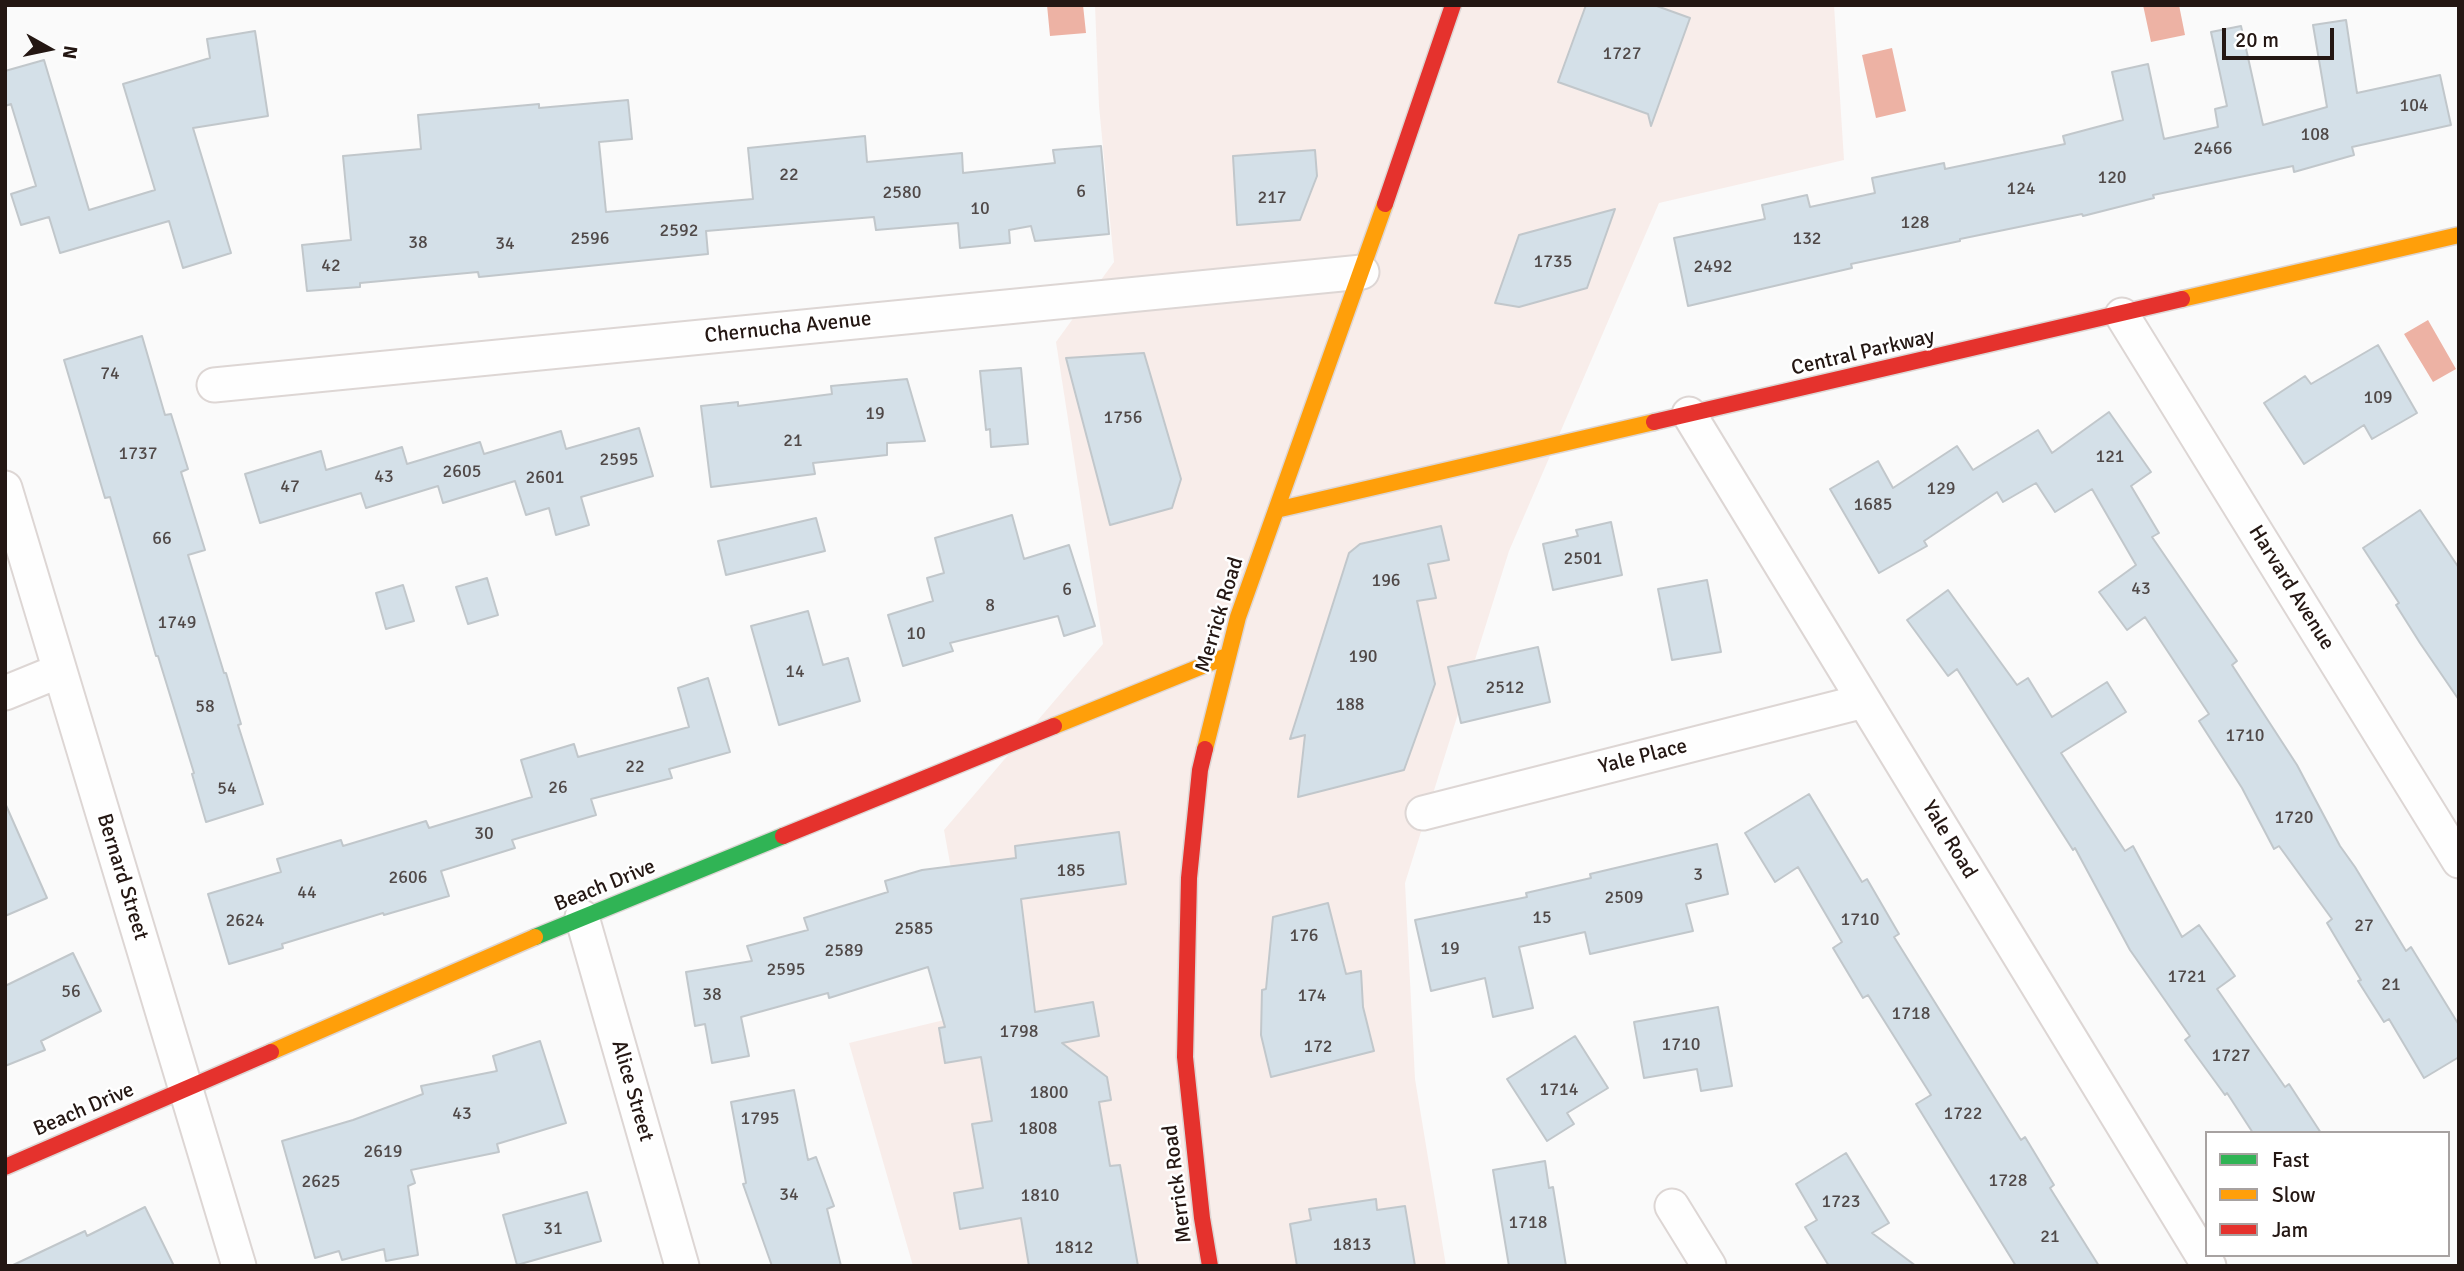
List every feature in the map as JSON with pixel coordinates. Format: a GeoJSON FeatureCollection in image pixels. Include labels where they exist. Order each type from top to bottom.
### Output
{"type":"FeatureCollection","features":[{"type":"Feature","properties":{"kind":"street","name":"Merrick Road"},"geometry":{"type":"LineString","coordinates":[[1210,1266],[1202,1218],[1185,1056],[1189,878],[1200,770],[1238,617],[1362,272],[1453,5]]}},
{"type":"Feature","properties":{"kind":"street","name":"Central Parkway"},"geometry":{"type":"LineString","coordinates":[[1276,510],[2459,235]]}},
{"type":"Feature","properties":{"kind":"street","name":"Chernucha Avenue"},"geometry":{"type":"LineString","coordinates":[[214,385],[1362,272]]}},
{"type":"Feature","properties":{"kind":"street","name":"Harvard Avenue"},"geometry":{"type":"LineString","coordinates":[[2122,315],[2459,861]]}},
{"type":"Feature","properties":{"kind":"street","name":"Yale Road"},"geometry":{"type":"LineString","coordinates":[[1689,414],[2209,1266]]}},
{"type":"Feature","properties":{"kind":"street","name":"Bernard Street"},"geometry":{"type":"LineString","coordinates":[[5,488],[239,1266]]}},
{"type":"Feature","properties":{"kind":"street","name":"Beach Drive"},"geometry":{"type":"LineString","coordinates":[[5,1167],[582,917],[1227,656]]}},
{"type":"Feature","properties":{"kind":"street"},"geometry":{"type":"LineString","coordinates":[[5,693],[59,671]]}},
{"type":"Feature","properties":{"kind":"street","name":"Yale Place"},"geometry":{"type":"LineString","coordinates":[[1423,813],[1864,701]]}},
{"type":"Feature","properties":{"kind":"street","name":"Alice Street"},"geometry":{"type":"LineString","coordinates":[[582,917],[682,1266]]}},
{"type":"Feature","properties":{"kind":"street"},"geometry":{"type":"LineString","coordinates":[[1672,1206],[1709,1266]]}},
{"type":"Feature","properties":{"kind":"shaded area"},"geometry":{"type":"Polygon","coordinates":[[[1047,5],[1083,5],[1086,33],[1050,36],[1047,5]]]}},
{"type":"Feature","properties":{"kind":"shaded area"},"geometry":{"type":"Polygon","coordinates":[[[1095,5],[1834,5],[1844,160],[1659,203],[1509,551],[1405,883],[1415,1079],[1446,1266],[913,1266],[849,1043],[977,1012],[944,830],[1103,644],[1056,342],[1114,262],[1099,106],[1095,5]]]}},
{"type":"Feature","properties":{"kind":"shaded area"},"geometry":{"type":"Polygon","coordinates":[[[2143,5],[2179,5],[2185,35],[2151,42],[2143,5]]]}},
{"type":"Feature","properties":{"kind":"shaded area"},"geometry":{"type":"Polygon","coordinates":[[[1892,48],[1906,111],[1876,118],[1862,55],[1892,48]]]}},
{"type":"Feature","properties":{"kind":"shaded area"},"geometry":{"type":"Polygon","coordinates":[[[2428,320],[2456,369],[2433,382],[2404,334],[2428,320]]]}},
{"type":"Feature","properties":{"kind":"building"},"geometry":{"type":"Polygon","coordinates":[[[1586,5],[1654,5],[1690,18],[1651,126],[1648,114],[1558,82],[1586,5]]]}},
{"type":"Feature","properties":{"kind":"building"},"geometry":{"type":"Polygon","coordinates":[[[2346,20],[2357,93],[2440,75],[2451,125],[2352,147],[2354,155],[2294,172],[2293,166],[2153,195],[2154,198],[2083,216],[2082,214],[1960,239],[1851,264],[1852,268],[1688,306],[1674,238],[1765,219],[1762,205],[1807,195],[1810,207],[1875,193],[1872,178],[1944,163],[1945,169],[2065,144],[2063,136],[2123,120],[2112,72],[2148,64],[2164,139],[2218,127],[2215,109],[2227,106],[2211,32],[2241,26],[2263,125],[2327,107],[2313,25],[2346,20]]]}},
{"type":"Feature","properties":{"kind":"building"},"geometry":{"type":"Polygon","coordinates":[[[255,31],[268,116],[193,128],[231,253],[183,268],[169,221],[60,253],[49,217],[21,225],[11,194],[36,186],[11,104],[5,106],[5,71],[44,60],[89,210],[155,190],[123,84],[210,58],[207,39],[255,31]]]}},
{"type":"Feature","properties":{"kind":"building"},"geometry":{"type":"Polygon","coordinates":[[[628,100],[632,139],[599,142],[606,212],[753,199],[748,148],[865,136],[867,162],[962,153],[963,173],[1055,163],[1053,150],[1101,146],[1109,234],[1035,241],[1031,226],[1009,230],[1010,243],[960,248],[958,223],[876,230],[874,217],[706,231],[708,254],[479,277],[478,272],[307,291],[302,245],[351,240],[343,156],[421,149],[418,115],[539,104],[539,108],[628,100]]]}},
{"type":"Feature","properties":{"kind":"building"},"geometry":{"type":"Polygon","coordinates":[[[1315,150],[1317,176],[1300,220],[1237,225],[1233,156],[1315,150]]]}},
{"type":"Feature","properties":{"kind":"building"},"geometry":{"type":"Polygon","coordinates":[[[1615,209],[1587,288],[1519,307],[1495,303],[1519,235],[1615,209]]]}},
{"type":"Feature","properties":{"kind":"building"},"geometry":{"type":"Polygon","coordinates":[[[142,336],[165,415],[171,414],[188,469],[181,472],[205,550],[188,555],[226,673],[241,724],[238,725],[263,804],[206,822],[192,774],[194,773],[156,656],[110,497],[105,498],[64,360],[142,336]]]}},
{"type":"Feature","properties":{"kind":"building"},"geometry":{"type":"Polygon","coordinates":[[[2378,345],[2417,413],[2372,439],[2364,425],[2304,464],[2264,403],[2305,376],[2311,384],[2378,345]]]}},
{"type":"Feature","properties":{"kind":"building"},"geometry":{"type":"Polygon","coordinates":[[[1144,353],[1181,479],[1172,508],[1110,525],[1066,358],[1144,353]]]}},
{"type":"Feature","properties":{"kind":"building"},"geometry":{"type":"Polygon","coordinates":[[[1021,368],[1028,444],[991,447],[990,429],[986,430],[980,371],[1021,368]]]}},
{"type":"Feature","properties":{"kind":"building"},"geometry":{"type":"Polygon","coordinates":[[[907,379],[925,441],[887,443],[887,455],[813,463],[815,474],[711,487],[701,406],[738,402],[738,406],[832,394],[831,386],[907,379]]]}},
{"type":"Feature","properties":{"kind":"building"},"geometry":{"type":"Polygon","coordinates":[[[2109,412],[2151,472],[2131,486],[2159,533],[2152,537],[2237,661],[2232,665],[2297,765],[2340,846],[2406,951],[2411,947],[2459,1025],[2459,1057],[2424,1078],[2389,1019],[2384,1022],[2358,981],[2361,980],[2327,923],[2332,919],[2279,846],[2274,849],[2242,788],[2199,721],[2209,714],[2145,617],[2127,630],[2099,592],[2136,565],[2092,489],[2055,512],[2036,483],[2003,502],[1997,492],[1924,541],[1927,546],[1879,573],[1830,489],[1878,461],[1893,488],[1957,446],[1973,470],[2038,430],[2052,453],[2109,412]]]}},
{"type":"Feature","properties":{"kind":"building"},"geometry":{"type":"Polygon","coordinates":[[[639,428],[653,476],[581,497],[589,525],[556,535],[549,508],[526,515],[515,481],[443,503],[438,486],[366,508],[361,493],[260,523],[245,474],[321,451],[326,470],[402,447],[407,464],[480,442],[484,454],[561,431],[566,449],[639,428]]]}},
{"type":"Feature","properties":{"kind":"building"},"geometry":{"type":"Polygon","coordinates":[[[2420,510],[2459,568],[2459,700],[2396,605],[2399,603],[2363,548],[2420,510]]]}},
{"type":"Feature","properties":{"kind":"building"},"geometry":{"type":"Polygon","coordinates":[[[1012,515],[1024,559],[1069,545],[1095,626],[1064,636],[1058,616],[950,643],[953,651],[903,666],[888,615],[933,601],[927,578],[944,573],[935,538],[1012,515]]]}},
{"type":"Feature","properties":{"kind":"building"},"geometry":{"type":"Polygon","coordinates":[[[816,518],[825,551],[726,575],[718,541],[816,518]]]}},
{"type":"Feature","properties":{"kind":"building"},"geometry":{"type":"Polygon","coordinates":[[[1611,522],[1622,575],[1553,590],[1543,544],[1578,536],[1576,530],[1611,522]]]}},
{"type":"Feature","properties":{"kind":"building"},"geometry":{"type":"Polygon","coordinates":[[[1441,526],[1449,560],[1428,564],[1436,598],[1417,601],[1435,684],[1404,770],[1298,797],[1305,735],[1290,739],[1349,553],[1360,544],[1441,526]]]}},
{"type":"Feature","properties":{"kind":"building"},"geometry":{"type":"Polygon","coordinates":[[[487,578],[498,615],[468,624],[456,587],[487,578]]]}},
{"type":"Feature","properties":{"kind":"building"},"geometry":{"type":"Polygon","coordinates":[[[1707,580],[1721,652],[1672,660],[1658,589],[1707,580]]]}},
{"type":"Feature","properties":{"kind":"building"},"geometry":{"type":"Polygon","coordinates":[[[403,585],[414,621],[386,629],[376,593],[403,585]]]}},
{"type":"Feature","properties":{"kind":"building"},"geometry":{"type":"Polygon","coordinates":[[[1948,590],[2017,685],[2028,678],[2052,717],[2107,682],[2126,712],[2061,753],[2125,851],[2133,846],[2182,937],[2199,925],[2235,976],[2217,989],[2285,1087],[2289,1084],[2320,1131],[2252,1131],[2227,1093],[2225,1095],[2185,1040],[2190,1036],[2130,950],[2075,848],[2073,850],[1957,669],[1948,676],[1907,620],[1948,590]]]}},
{"type":"Feature","properties":{"kind":"building"},"geometry":{"type":"Polygon","coordinates":[[[808,611],[823,665],[848,658],[860,701],[779,725],[751,626],[808,611]]]}},
{"type":"Feature","properties":{"kind":"building"},"geometry":{"type":"Polygon","coordinates":[[[1538,647],[1550,702],[1461,723],[1448,667],[1538,647]]]}},
{"type":"Feature","properties":{"kind":"building"},"geometry":{"type":"Polygon","coordinates":[[[708,678],[730,752],[669,769],[672,778],[591,799],[596,815],[512,840],[515,848],[441,871],[449,896],[282,944],[283,948],[229,964],[208,894],[281,872],[277,859],[341,840],[343,846],[426,821],[429,828],[532,797],[521,760],[574,744],[578,757],[689,727],[678,688],[708,678]]]}},
{"type":"Feature","properties":{"kind":"building"},"geometry":{"type":"Polygon","coordinates":[[[1809,794],[1862,882],[1867,879],[1899,934],[1894,937],[2021,1140],[2025,1137],[2054,1185],[2050,1188],[2099,1266],[2016,1266],[1916,1104],[1931,1095],[1868,995],[1863,998],[1833,948],[1842,942],[1798,867],[1775,882],[1745,833],[1809,794]]]}},
{"type":"Feature","properties":{"kind":"building"},"geometry":{"type":"Polygon","coordinates":[[[5,803],[47,898],[5,916],[5,803]]]}},
{"type":"Feature","properties":{"kind":"building"},"geometry":{"type":"Polygon","coordinates":[[[1119,832],[1126,884],[1021,899],[1035,1012],[1093,1002],[1099,1036],[1062,1043],[1107,1077],[1111,1100],[1099,1102],[1110,1166],[1120,1165],[1138,1266],[1029,1266],[1021,1218],[960,1229],[954,1193],[983,1188],[972,1124],[992,1121],[981,1057],[945,1063],[939,1028],[945,1027],[928,967],[829,998],[828,993],[741,1017],[749,1056],[712,1063],[705,1024],[695,1026],[686,972],[752,961],[747,946],[808,930],[804,918],[888,892],[885,881],[922,870],[1016,858],[1015,846],[1119,832]]]}},
{"type":"Feature","properties":{"kind":"building"},"geometry":{"type":"Polygon","coordinates":[[[1717,844],[1728,894],[1686,904],[1693,931],[1590,954],[1585,932],[1519,947],[1533,1008],[1493,1017],[1485,978],[1431,991],[1415,920],[1527,897],[1526,893],[1591,878],[1590,874],[1717,844]]]}},
{"type":"Feature","properties":{"kind":"building"},"geometry":{"type":"Polygon","coordinates":[[[1328,903],[1346,974],[1361,971],[1363,1007],[1374,1051],[1271,1077],[1261,1035],[1262,990],[1266,989],[1273,917],[1328,903]]]}},
{"type":"Feature","properties":{"kind":"building"},"geometry":{"type":"Polygon","coordinates":[[[73,953],[101,1011],[41,1041],[45,1050],[5,1066],[5,986],[73,953]]]}},
{"type":"Feature","properties":{"kind":"building"},"geometry":{"type":"Polygon","coordinates":[[[1718,1007],[1732,1086],[1701,1091],[1697,1069],[1644,1078],[1634,1022],[1718,1007]]]}},
{"type":"Feature","properties":{"kind":"building"},"geometry":{"type":"Polygon","coordinates":[[[1575,1036],[1608,1088],[1567,1113],[1574,1124],[1547,1141],[1507,1079],[1575,1036]]]}},
{"type":"Feature","properties":{"kind":"building"},"geometry":{"type":"Polygon","coordinates":[[[540,1041],[566,1123],[497,1144],[499,1152],[411,1170],[415,1183],[408,1186],[418,1255],[386,1261],[384,1249],[342,1260],[339,1251],[315,1258],[282,1141],[353,1120],[423,1094],[421,1086],[497,1071],[493,1056],[540,1041]]]}},
{"type":"Feature","properties":{"kind":"building"},"geometry":{"type":"Polygon","coordinates":[[[794,1090],[808,1160],[816,1157],[834,1206],[827,1209],[841,1266],[772,1266],[743,1184],[746,1183],[731,1102],[794,1090]]]}},
{"type":"Feature","properties":{"kind":"building"},"geometry":{"type":"Polygon","coordinates":[[[1846,1153],[1889,1223],[1872,1233],[1916,1266],[1829,1266],[1805,1227],[1817,1220],[1796,1184],[1846,1153]]]}},
{"type":"Feature","properties":{"kind":"building"},"geometry":{"type":"Polygon","coordinates":[[[1545,1161],[1549,1188],[1553,1187],[1566,1266],[1509,1266],[1493,1170],[1545,1161]]]}},
{"type":"Feature","properties":{"kind":"building"},"geometry":{"type":"Polygon","coordinates":[[[587,1192],[601,1241],[517,1265],[503,1215],[587,1192]]]}},
{"type":"Feature","properties":{"kind":"building"},"geometry":{"type":"Polygon","coordinates":[[[1376,1199],[1377,1210],[1405,1206],[1415,1266],[1297,1266],[1290,1224],[1311,1220],[1309,1209],[1376,1199]]]}},
{"type":"Feature","properties":{"kind":"building"},"geometry":{"type":"Polygon","coordinates":[[[145,1207],[174,1266],[11,1266],[85,1231],[87,1236],[145,1207]]]}},
{"type":"Feature","properties":{"kind":"traffic: fast"},"geometry":{"type":"LineString","coordinates":[[535,937],[783,836]]}},
{"type":"Feature","properties":{"kind":"traffic: slow"},"geometry":{"type":"LineString","coordinates":[[1205,749],[1238,617],[1385,204]]}},
{"type":"Feature","properties":{"kind":"traffic: slow"},"geometry":{"type":"LineString","coordinates":[[2182,299],[2459,235]]}},
{"type":"Feature","properties":{"kind":"traffic: slow"},"geometry":{"type":"LineString","coordinates":[[1276,510],[1654,422]]}},
{"type":"Feature","properties":{"kind":"traffic: slow"},"geometry":{"type":"LineString","coordinates":[[1054,726],[1227,656]]}},
{"type":"Feature","properties":{"kind":"traffic: slow"},"geometry":{"type":"LineString","coordinates":[[271,1052],[535,937]]}},
{"type":"Feature","properties":{"kind":"traffic: jam"},"geometry":{"type":"LineString","coordinates":[[1385,204],[1453,5]]}},
{"type":"Feature","properties":{"kind":"traffic: jam"},"geometry":{"type":"LineString","coordinates":[[1654,422],[2182,299]]}},
{"type":"Feature","properties":{"kind":"traffic: jam"},"geometry":{"type":"LineString","coordinates":[[783,836],[1054,726]]}},
{"type":"Feature","properties":{"kind":"traffic: jam"},"geometry":{"type":"LineString","coordinates":[[1205,749],[1200,770],[1189,878],[1185,1057],[1202,1218],[1210,1266]]}},
{"type":"Feature","properties":{"kind":"traffic: jam"},"geometry":{"type":"LineString","coordinates":[[5,1167],[271,1052]]}}]}
